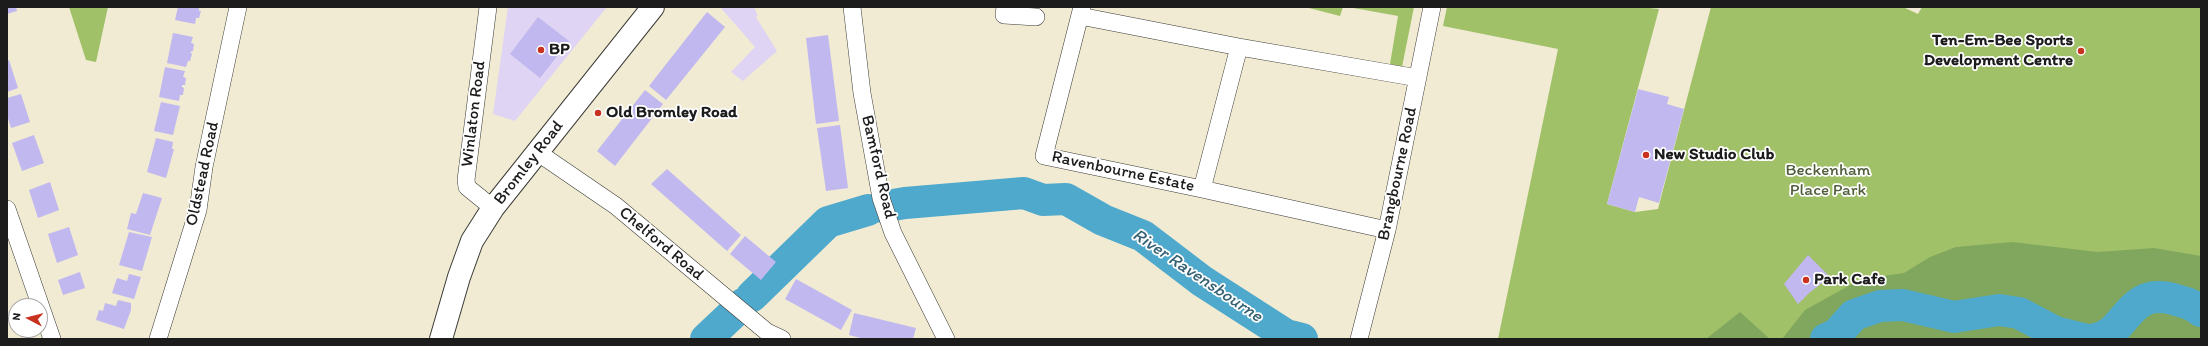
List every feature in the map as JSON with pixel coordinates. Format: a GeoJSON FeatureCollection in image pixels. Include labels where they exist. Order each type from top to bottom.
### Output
{"type":"FeatureCollection","features":[{"type":"Feature","properties":{"kind":"main road","name":"Bromley Road"},"geometry":{"type":"LineString","coordinates":[[441,339],[459,277],[472,241],[493,208],[653,7]]}},
{"type":"Feature","properties":{"kind":"street","name":"Oldstead Road"},"geometry":{"type":"LineString","coordinates":[[158,339],[198,210],[204,167],[238,7]]}},
{"type":"Feature","properties":{"kind":"street","name":"Winlaton Road"},"geometry":{"type":"LineString","coordinates":[[488,7],[466,180],[467,187],[493,208]]}},
{"type":"Feature","properties":{"kind":"street","name":"Bamford Road"},"geometry":{"type":"LineString","coordinates":[[852,7],[862,93],[881,198],[893,234],[946,339]]}},
{"type":"Feature","properties":{"kind":"street"},"geometry":{"type":"LineString","coordinates":[[1005,7],[1004,15],[1036,17]]}},
{"type":"Feature","properties":{"kind":"street","name":"Brangbourne Road"},"geometry":{"type":"LineString","coordinates":[[1359,337],[1387,230],[1432,7]]}},
{"type":"Feature","properties":{"kind":"street","name":"Ravenbourne Estate"},"geometry":{"type":"LineString","coordinates":[[1387,230],[1044,156],[1081,11],[1239,47],[1418,78]]}},
{"type":"Feature","properties":{"kind":"street","name":"Ravenbourne Estate"},"geometry":{"type":"LineString","coordinates":[[1202,189],[1239,47]]}},
{"type":"Feature","properties":{"kind":"street","name":"Chelford Road"},"geometry":{"type":"LineString","coordinates":[[537,152],[616,206],[735,305],[775,335]]}},
{"type":"Feature","properties":{"kind":"street"},"geometry":{"type":"LineString","coordinates":[[7,209],[52,339]]}},
{"type":"Feature","properties":{"kind":"shaded area"},"geometry":{"type":"Polygon","coordinates":[[[508,7],[607,7],[515,121],[493,114],[508,7]]]}},
{"type":"Feature","properties":{"kind":"shaded area"},"geometry":{"type":"Polygon","coordinates":[[[720,7],[754,7],[758,16],[756,17],[777,51],[743,81],[731,72],[755,47],[720,7]]]}},
{"type":"Feature","properties":{"kind":"green space"},"geometry":{"type":"Polygon","coordinates":[[[69,7],[108,7],[96,62],[86,60],[69,7]]]}},
{"type":"Feature","properties":{"kind":"green space"},"geometry":{"type":"Polygon","coordinates":[[[1305,7],[1343,7],[1340,16],[1305,7]]]}},
{"type":"Feature","properties":{"kind":"green space"},"geometry":{"type":"Polygon","coordinates":[[[1348,7],[1414,7],[1402,67],[1390,64],[1398,16],[1348,7]]]}},
{"type":"Feature","properties":{"kind":"green space","name":"Beckenham Place Park"},"geometry":{"type":"Polygon","coordinates":[[[1447,7],[1640,7],[1659,9],[1607,204],[1635,212],[1658,209],[1711,7],[1903,7],[1918,14],[1922,7],[2201,7],[2201,339],[1498,339],[1558,49],[1443,26],[1447,7]]]}},
{"type":"Feature","properties":{"kind":"green space"},"geometry":{"type":"Polygon","coordinates":[[[2012,242],[2098,252],[2154,248],[2201,256],[2201,339],[1782,339],[1805,310],[1861,279],[1904,273],[1930,257],[1956,247],[2012,242]]]}},
{"type":"Feature","properties":{"kind":"green space"},"geometry":{"type":"Polygon","coordinates":[[[1740,312],[1770,339],[1706,339],[1740,312]]]}},
{"type":"Feature","properties":{"kind":"building"},"geometry":{"type":"Polygon","coordinates":[[[7,7],[16,7],[17,11],[7,14],[7,7]]]}},
{"type":"Feature","properties":{"kind":"building"},"geometry":{"type":"Polygon","coordinates":[[[178,7],[199,7],[199,11],[201,11],[199,18],[196,18],[195,24],[175,20],[178,7]]]}},
{"type":"Feature","properties":{"kind":"building"},"geometry":{"type":"Polygon","coordinates":[[[707,12],[725,27],[666,100],[649,86],[707,12]]]}},
{"type":"Feature","properties":{"kind":"building"},"geometry":{"type":"Polygon","coordinates":[[[538,17],[569,41],[540,78],[510,54],[538,17]]]}},
{"type":"Feature","properties":{"kind":"building"},"geometry":{"type":"Polygon","coordinates":[[[173,33],[193,37],[191,43],[194,44],[193,51],[190,52],[192,54],[186,67],[167,63],[173,33]]]}},
{"type":"Feature","properties":{"kind":"building"},"geometry":{"type":"Polygon","coordinates":[[[828,35],[839,121],[816,124],[806,38],[828,35]]]}},
{"type":"Feature","properties":{"kind":"building"},"geometry":{"type":"Polygon","coordinates":[[[9,60],[18,88],[7,92],[7,61],[9,60]]]}},
{"type":"Feature","properties":{"kind":"building"},"geometry":{"type":"Polygon","coordinates":[[[165,67],[185,71],[183,77],[186,78],[185,85],[182,85],[184,88],[183,95],[180,95],[179,101],[159,97],[165,67]]]}},
{"type":"Feature","properties":{"kind":"building","name":"New Studio Club"},"geometry":{"type":"Polygon","coordinates":[[[1638,89],[1669,97],[1667,104],[1684,109],[1659,203],[1639,197],[1635,212],[1607,204],[1638,89]]]}},
{"type":"Feature","properties":{"kind":"building"},"geometry":{"type":"Polygon","coordinates":[[[645,90],[663,104],[615,166],[597,151],[645,90]]]}},
{"type":"Feature","properties":{"kind":"building"},"geometry":{"type":"Polygon","coordinates":[[[21,94],[30,122],[11,128],[7,115],[7,98],[21,94]]]}},
{"type":"Feature","properties":{"kind":"building"},"geometry":{"type":"Polygon","coordinates":[[[161,102],[180,106],[173,135],[154,131],[161,102]]]}},
{"type":"Feature","properties":{"kind":"building"},"geometry":{"type":"Polygon","coordinates":[[[840,125],[848,188],[826,191],[817,128],[840,125]]]}},
{"type":"Feature","properties":{"kind":"building"},"geometry":{"type":"Polygon","coordinates":[[[34,135],[44,163],[22,171],[12,143],[34,135]]]}},
{"type":"Feature","properties":{"kind":"building"},"geometry":{"type":"Polygon","coordinates":[[[156,138],[173,142],[172,149],[174,149],[166,178],[147,172],[156,138]]]}},
{"type":"Feature","properties":{"kind":"building"},"geometry":{"type":"Polygon","coordinates":[[[667,169],[741,235],[727,251],[651,184],[667,169]]]}},
{"type":"Feature","properties":{"kind":"building"},"geometry":{"type":"Polygon","coordinates":[[[50,182],[59,210],[38,218],[29,190],[50,182]]]}},
{"type":"Feature","properties":{"kind":"building"},"geometry":{"type":"Polygon","coordinates":[[[143,193],[162,198],[150,235],[127,229],[131,213],[136,214],[143,193]]]}},
{"type":"Feature","properties":{"kind":"building"},"geometry":{"type":"Polygon","coordinates":[[[69,227],[78,255],[57,263],[48,234],[69,227]]]}},
{"type":"Feature","properties":{"kind":"building"},"geometry":{"type":"Polygon","coordinates":[[[129,232],[152,237],[142,271],[119,265],[129,232]]]}},
{"type":"Feature","properties":{"kind":"building"},"geometry":{"type":"Polygon","coordinates":[[[745,236],[776,262],[761,280],[730,254],[745,236]]]}},
{"type":"Feature","properties":{"kind":"building","name":"Park Cafe"},"geometry":{"type":"Polygon","coordinates":[[[1808,255],[1830,277],[1809,293],[1798,304],[1784,284],[1808,255]]]}},
{"type":"Feature","properties":{"kind":"building"},"geometry":{"type":"Polygon","coordinates":[[[80,272],[85,288],[63,295],[58,280],[80,272]]]}},
{"type":"Feature","properties":{"kind":"building"},"geometry":{"type":"Polygon","coordinates":[[[129,274],[141,277],[134,299],[112,293],[117,278],[127,281],[129,274]]]}},
{"type":"Feature","properties":{"kind":"building"},"geometry":{"type":"Polygon","coordinates":[[[796,279],[852,310],[841,330],[785,299],[796,279]]]}},
{"type":"Feature","properties":{"kind":"building"},"geometry":{"type":"Polygon","coordinates":[[[118,300],[131,303],[131,310],[124,329],[96,320],[99,310],[103,311],[105,303],[116,306],[118,300]]]}},
{"type":"Feature","properties":{"kind":"building"},"geometry":{"type":"Polygon","coordinates":[[[854,313],[916,328],[913,339],[864,339],[849,335],[854,313]]]}},
{"type":"Feature","properties":{"kind":"waterway","name":"River Ravensbourne"},"geometry":{"type":"LineString","coordinates":[[882,207],[905,203],[1024,193],[1043,200],[1066,199],[1103,220],[1143,236],[1202,281],[1286,335],[1302,339]]}},
{"type":"Feature","properties":{"kind":"waterway","name":"River Ravensbourne"},"geometry":{"type":"LineString","coordinates":[[752,296],[828,222],[868,210]]}},
{"type":"Feature","properties":{"kind":"waterway","name":"River Ravensbourne"},"geometry":{"type":"LineString","coordinates":[[2095,339],[2106,335],[2114,329],[2136,305],[2146,299],[2158,297],[2173,299],[2184,302],[2201,311]]}},
{"type":"Feature","properties":{"kind":"waterway","name":"River Ravensbourne"},"geometry":{"type":"LineString","coordinates":[[706,339],[743,304]]}},
{"type":"Feature","properties":{"kind":"waterway","name":"River Ravensbourne"},"geometry":{"type":"LineString","coordinates":[[1826,339],[1837,334],[1854,315],[1880,306],[1903,305],[1954,317],[1999,310],[2019,313],[2055,332],[2083,339]]}},
{"type":"Feature","properties":{"kind":"place","name":"BP"},"geometry":{"type":"Point","coordinates":[541,50]}},
{"type":"Feature","properties":{"kind":"place","name":"Ten-Em-Bee Sports Development Centre"},"geometry":{"type":"Point","coordinates":[2081,51]}},
{"type":"Feature","properties":{"kind":"place","name":"Old Bromley Road"},"geometry":{"type":"Point","coordinates":[598,113]}},
{"type":"Feature","properties":{"kind":"place","name":"New Studio Club"},"geometry":{"type":"Point","coordinates":[1646,155]}},
{"type":"Feature","properties":{"kind":"place","name":"Park Cafe"},"geometry":{"type":"Point","coordinates":[1806,280]}}]}
